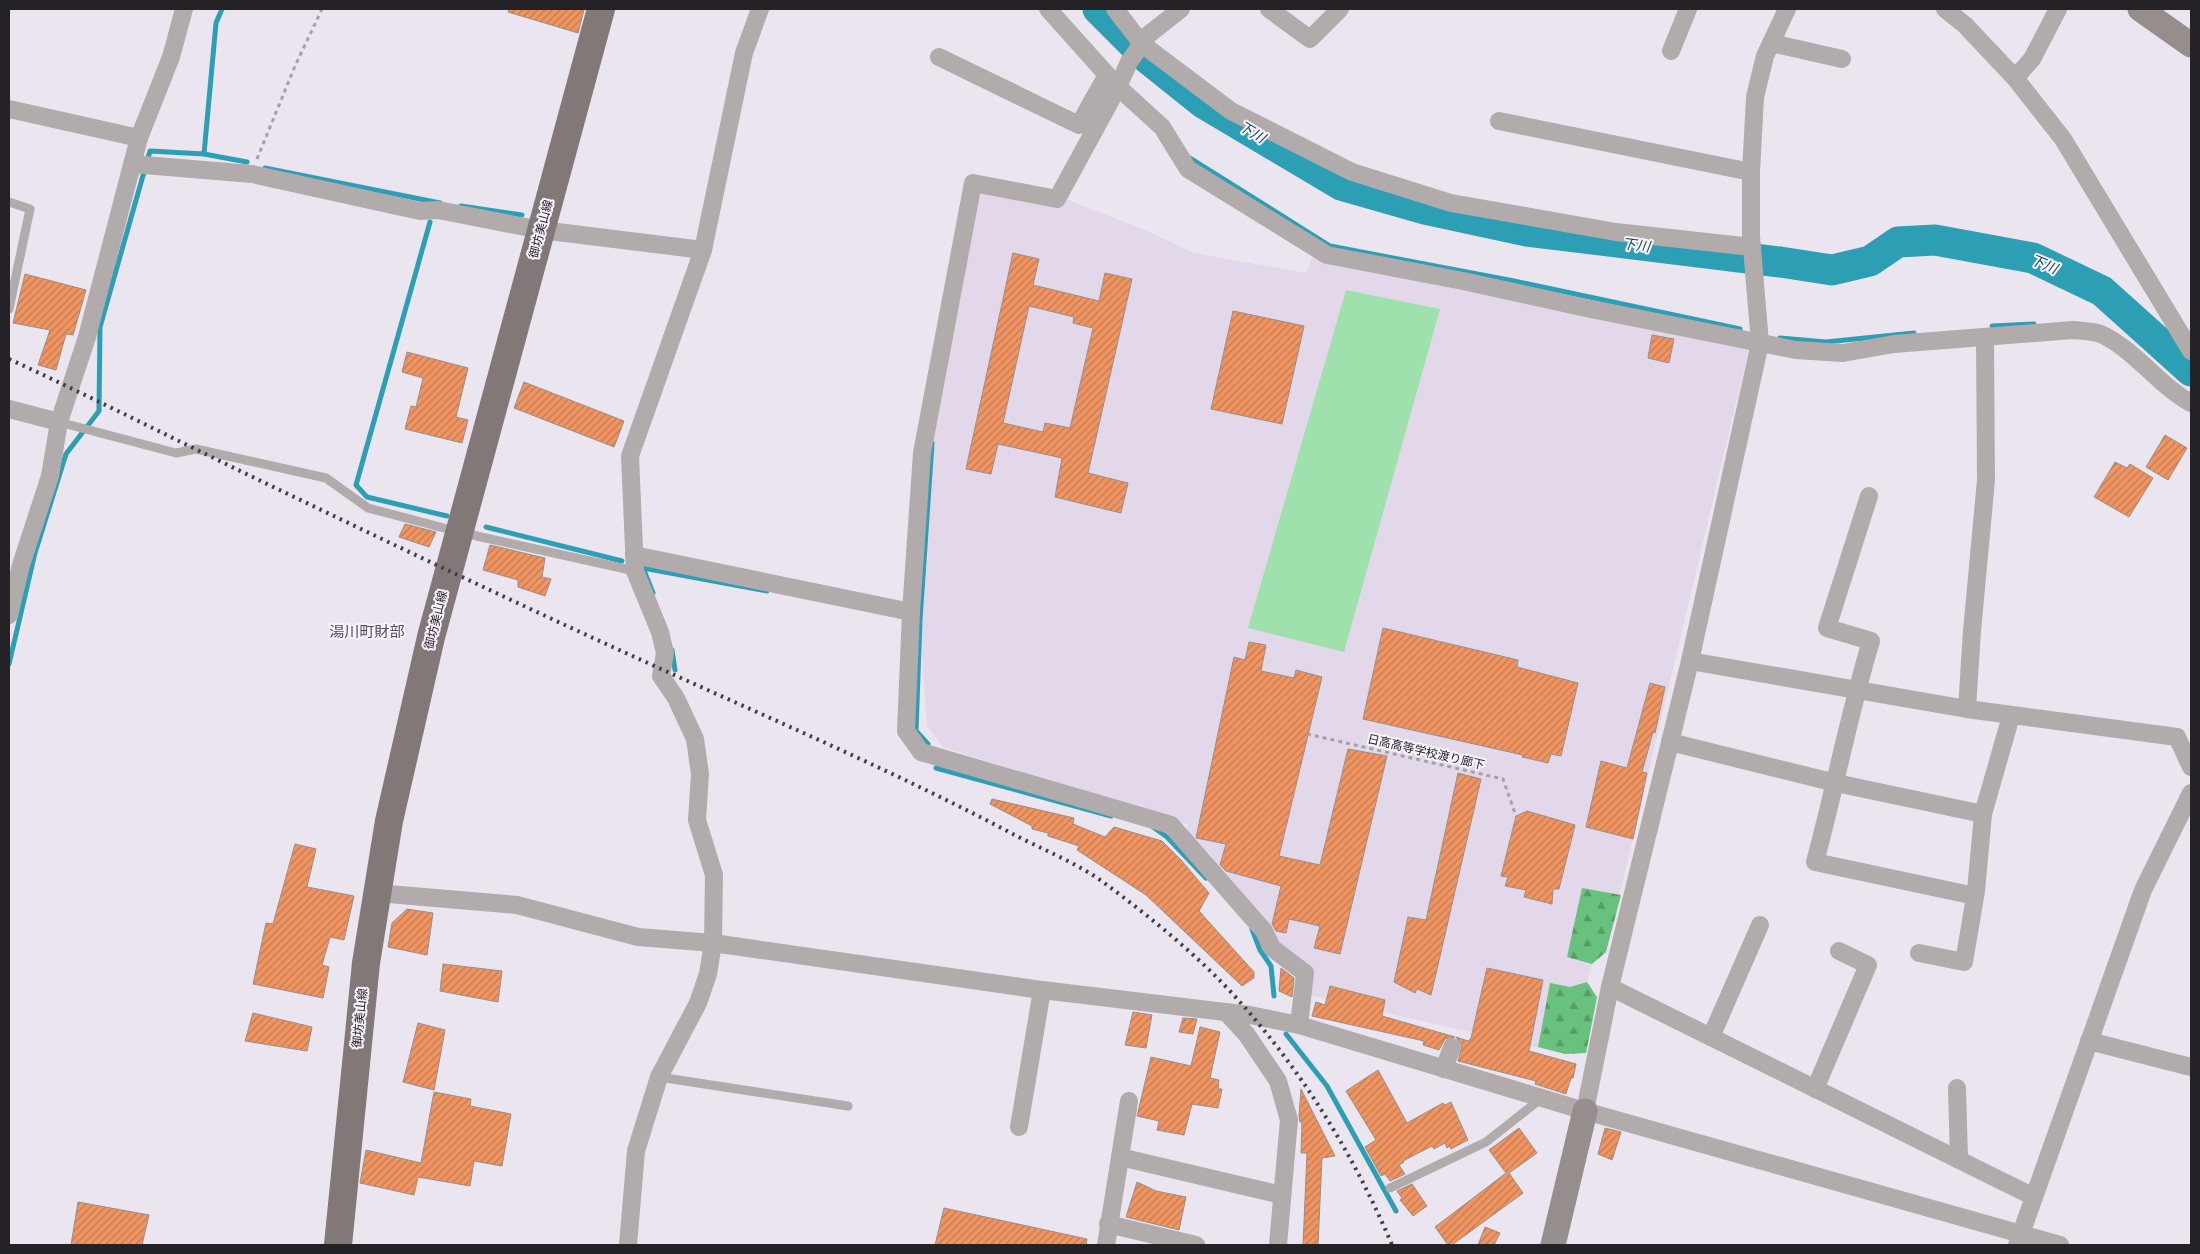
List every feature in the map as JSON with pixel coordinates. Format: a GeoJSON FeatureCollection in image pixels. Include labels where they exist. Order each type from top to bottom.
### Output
{"type":"FeatureCollection","features":[{"type":"Feature","properties":{"kind":"main road","name":"御坊美山線"},"geometry":{"type":"LineString","coordinates":[[338,1245],[366,963],[389,821],[431,637],[601,9]]}},
{"type":"Feature","properties":{"kind":"street"},"geometry":{"type":"LineString","coordinates":[[9,615],[21,565],[50,476],[59,422],[87,337],[139,138],[171,57],[184,9]]}},
{"type":"Feature","properties":{"kind":"street"},"geometry":{"type":"LineString","coordinates":[[628,1245],[636,1152],[659,1077],[698,1003],[708,974],[714,943],[714,875],[697,820],[700,774],[695,739],[676,698],[661,676],[665,653],[660,632],[634,563],[630,456],[703,250],[744,53],[760,9]]}},
{"type":"Feature","properties":{"kind":"street"},"geometry":{"type":"LineString","coordinates":[[1048,9],[1113,81],[1162,127],[1188,169],[1327,255],[1463,281],[1796,350],[1843,353],[1894,344],[2073,330],[2102,334],[2129,351],[2174,394],[2191,403]]}},
{"type":"Feature","properties":{"kind":"street"},"geometry":{"type":"LineString","coordinates":[[1115,9],[1142,44],[1231,111],[1352,172],[1451,203],[1616,232],[1752,247]]}},
{"type":"Feature","properties":{"kind":"street"},"geometry":{"type":"LineString","coordinates":[[939,57],[1079,125],[1148,35],[1181,9]]}},
{"type":"Feature","properties":{"kind":"street"},"geometry":{"type":"LineString","coordinates":[[1269,9],[1310,39],[1340,9]]}},
{"type":"Feature","properties":{"kind":"street"},"geometry":{"type":"LineString","coordinates":[[1672,51],[1688,9]]}},
{"type":"Feature","properties":{"kind":"street"},"geometry":{"type":"LineString","coordinates":[[1553,1245],[1585,1111],[1610,987],[1690,661],[1760,343],[1752,247],[1751,172],[1755,97],[1765,56],[1787,9]]}},
{"type":"Feature","properties":{"kind":"street"},"geometry":{"type":"LineString","coordinates":[[1945,9],[1965,26],[2015,78],[2062,139],[2191,350]]}},
{"type":"Feature","properties":{"kind":"street"},"geometry":{"type":"LineString","coordinates":[[2015,78],[2032,59],[2058,9]]}},
{"type":"Feature","properties":{"kind":"street"},"geometry":{"type":"LineString","coordinates":[[2140,9],[2191,45]]}},
{"type":"Feature","properties":{"kind":"street"},"geometry":{"type":"LineString","coordinates":[[1770,43],[1842,59]]}},
{"type":"Feature","properties":{"kind":"street"},"geometry":{"type":"LineString","coordinates":[[1113,81],[1057,199],[974,183],[922,453],[911,612],[906,730],[921,752],[1171,825],[1264,931],[1272,948],[1305,972],[1299,1025]]}},
{"type":"Feature","properties":{"kind":"street"},"geometry":{"type":"LineString","coordinates":[[9,109],[139,138]]}},
{"type":"Feature","properties":{"kind":"street"},"geometry":{"type":"LineString","coordinates":[[1499,121],[1751,172]]}},
{"type":"Feature","properties":{"kind":"street"},"geometry":{"type":"LineString","coordinates":[[132,164],[252,174],[420,211],[438,210],[541,230],[703,250]]}},
{"type":"Feature","properties":{"kind":"street"},"geometry":{"type":"LineString","coordinates":[[1968,709],[1972,631],[1986,480],[1985,337]]}},
{"type":"Feature","properties":{"kind":"street"},"geometry":{"type":"LineString","coordinates":[[9,409],[59,422]]}},
{"type":"Feature","properties":{"kind":"street"},"geometry":{"type":"LineString","coordinates":[[1869,496],[1827,628],[1871,641],[1856,690],[1836,783],[1815,862],[1975,896]]}},
{"type":"Feature","properties":{"kind":"street"},"geometry":{"type":"LineString","coordinates":[[634,563],[911,612]]}},
{"type":"Feature","properties":{"kind":"street"},"geometry":{"type":"LineString","coordinates":[[1690,661],[2012,716],[2177,738],[2191,767]]}},
{"type":"Feature","properties":{"kind":"street"},"geometry":{"type":"LineString","coordinates":[[1919,953],[1964,962],[1975,896],[1982,814],[2012,716]]}},
{"type":"Feature","properties":{"kind":"street"},"geometry":{"type":"LineString","coordinates":[[1670,742],[1836,783],[1982,814]]}},
{"type":"Feature","properties":{"kind":"street"},"geometry":{"type":"LineString","coordinates":[[2019,1239],[2143,890],[2191,793]]}},
{"type":"Feature","properties":{"kind":"street"},"geometry":{"type":"LineString","coordinates":[[377,893],[517,904],[638,937],[714,943],[1042,990],[1226,1012],[1299,1025],[2019,1239],[2060,1245]]}},
{"type":"Feature","properties":{"kind":"street"},"geometry":{"type":"LineString","coordinates":[[1712,1037],[1760,924]]}},
{"type":"Feature","properties":{"kind":"street"},"geometry":{"type":"LineString","coordinates":[[1815,1088],[1868,965],[1839,950]]}},
{"type":"Feature","properties":{"kind":"street"},"geometry":{"type":"LineString","coordinates":[[1610,987],[2034,1197]]}},
{"type":"Feature","properties":{"kind":"street"},"geometry":{"type":"LineString","coordinates":[[1019,1128],[1042,990]]}},
{"type":"Feature","properties":{"kind":"street"},"geometry":{"type":"LineString","coordinates":[[1226,1012],[1246,1035],[1278,1080],[1289,1120],[1278,1245]]}},
{"type":"Feature","properties":{"kind":"street"},"geometry":{"type":"LineString","coordinates":[[2089,1041],[2191,1067]]}},
{"type":"Feature","properties":{"kind":"street"},"geometry":{"type":"LineString","coordinates":[[1444,1068],[1452,1047]]}},
{"type":"Feature","properties":{"kind":"street"},"geometry":{"type":"LineString","coordinates":[[1957,1088],[1959,1160]]}},
{"type":"Feature","properties":{"kind":"street"},"geometry":{"type":"LineString","coordinates":[[1106,1245],[1129,1100]]}},
{"type":"Feature","properties":{"kind":"street"},"geometry":{"type":"LineString","coordinates":[[1120,1157],[1282,1195]]}},
{"type":"Feature","properties":{"kind":"street"},"geometry":{"type":"LineString","coordinates":[[1108,1224],[1196,1245]]}},
{"type":"Feature","properties":{"kind":"lane"},"geometry":{"type":"LineString","coordinates":[[9,202],[30,209],[9,309]]}},
{"type":"Feature","properties":{"kind":"lane"},"geometry":{"type":"LineString","coordinates":[[59,422],[176,453],[196,449],[326,478],[368,508],[459,532],[634,563]]}},
{"type":"Feature","properties":{"kind":"lane"},"geometry":{"type":"LineString","coordinates":[[659,1077],[848,1106]]}},
{"type":"Feature","properties":{"kind":"lane"},"geometry":{"type":"LineString","coordinates":[[1390,1188],[1486,1142],[1543,1098]]}},
{"type":"Feature","properties":{"kind":"path"},"geometry":{"type":"LineString","coordinates":[[252,174],[295,66],[322,9]]}},
{"type":"Feature","properties":{"kind":"path","name":"日高高等学校渡り廊下"},"geometry":{"type":"LineString","coordinates":[[1307,734],[1503,779],[1516,816]]}},
{"type":"Feature","properties":{"kind":"shaded area"},"geometry":{"type":"Polygon","coordinates":[[[978,187],[1068,200],[1145,230],[1194,253],[1306,273],[1312,258],[1336,262],[1749,348],[1606,952],[1592,964],[1587,982],[1597,997],[1586,1053],[1565,1054],[1310,995],[1310,970],[1275,945],[1217,871],[1212,856],[1186,834],[1188,825],[943,747],[927,726],[919,612],[926,455],[978,187]]]}},
{"type":"Feature","properties":{"kind":"green space"},"geometry":{"type":"Polygon","coordinates":[[[1346,290],[1440,309],[1344,652],[1248,628],[1346,290]]]}},
{"type":"Feature","properties":{"kind":"green space"},"geometry":{"type":"Polygon","coordinates":[[[1582,888],[1621,895],[1606,952],[1592,964],[1567,957],[1582,888]]]}},
{"type":"Feature","properties":{"kind":"green space"},"geometry":{"type":"Polygon","coordinates":[[[1587,982],[1597,997],[1586,1053],[1565,1054],[1538,1047],[1550,983],[1570,987],[1587,982]]]}},
{"type":"Feature","properties":{"kind":"building"},"geometry":{"type":"Polygon","coordinates":[[[509,9],[584,10],[578,33],[508,12],[509,9]]]}},
{"type":"Feature","properties":{"kind":"building"},"geometry":{"type":"Polygon","coordinates":[[[1013,253],[1039,259],[1033,285],[1099,301],[1105,273],[1132,279],[1088,473],[1128,483],[1121,513],[1055,497],[1062,458],[998,444],[991,474],[966,469],[1013,253]],[[1029,306],[1003,423],[1043,432],[1045,423],[1070,428],[1093,328],[1073,323],[1074,317],[1029,306]]]}},
{"type":"Feature","properties":{"kind":"building"},"geometry":{"type":"Polygon","coordinates":[[[25,274],[86,290],[73,335],[66,334],[56,370],[38,365],[50,330],[13,323],[25,274]]]}},
{"type":"Feature","properties":{"kind":"building"},"geometry":{"type":"Polygon","coordinates":[[[1233,311],[1304,326],[1282,424],[1211,409],[1233,311]]]}},
{"type":"Feature","properties":{"kind":"building"},"geometry":{"type":"Polygon","coordinates":[[[1652,335],[1674,339],[1669,363],[1648,358],[1652,335]]]}},
{"type":"Feature","properties":{"kind":"building"},"geometry":{"type":"Polygon","coordinates":[[[407,352],[468,368],[456,417],[468,420],[462,443],[405,429],[411,406],[416,407],[423,378],[402,372],[407,352]]]}},
{"type":"Feature","properties":{"kind":"building"},"geometry":{"type":"Polygon","coordinates":[[[524,382],[624,421],[614,447],[514,408],[524,382]]]}},
{"type":"Feature","properties":{"kind":"building"},"geometry":{"type":"Polygon","coordinates":[[[2165,435],[2187,448],[2168,480],[2146,467],[2165,435]]]}},
{"type":"Feature","properties":{"kind":"building"},"geometry":{"type":"Polygon","coordinates":[[[2115,462],[2127,468],[2130,464],[2153,478],[2129,517],[2094,497],[2115,462]]]}},
{"type":"Feature","properties":{"kind":"building"},"geometry":{"type":"Polygon","coordinates":[[[405,524],[436,532],[429,547],[399,537],[405,524]]]}},
{"type":"Feature","properties":{"kind":"building"},"geometry":{"type":"Polygon","coordinates":[[[490,545],[545,558],[542,577],[551,579],[545,596],[518,587],[518,580],[483,570],[490,545]]]}},
{"type":"Feature","properties":{"kind":"building"},"geometry":{"type":"Polygon","coordinates":[[[1383,628],[1518,660],[1517,667],[1578,683],[1561,756],[1551,754],[1548,763],[1522,757],[1523,755],[1363,719],[1383,628]]]}},
{"type":"Feature","properties":{"kind":"building"},"geometry":{"type":"Polygon","coordinates":[[[1249,642],[1266,645],[1261,671],[1294,678],[1296,670],[1322,677],[1279,856],[1320,865],[1348,749],[1387,756],[1340,954],[1314,948],[1320,926],[1289,919],[1286,933],[1276,931],[1272,924],[1281,886],[1226,871],[1220,865],[1226,844],[1196,838],[1234,657],[1245,660],[1249,642]]]}},
{"type":"Feature","properties":{"kind":"building"},"geometry":{"type":"Polygon","coordinates":[[[1650,683],[1665,687],[1655,733],[1653,732],[1642,772],[1647,773],[1633,839],[1586,827],[1601,761],[1627,768],[1650,683]]]}},
{"type":"Feature","properties":{"kind":"building"},"geometry":{"type":"Polygon","coordinates":[[[1458,773],[1481,779],[1431,995],[1417,989],[1415,993],[1394,982],[1408,917],[1426,920],[1458,773]]]}},
{"type":"Feature","properties":{"kind":"building"},"geometry":{"type":"Polygon","coordinates":[[[992,799],[1074,818],[1073,824],[1105,837],[1114,827],[1162,841],[1209,893],[1199,911],[1254,972],[1254,978],[1242,986],[1146,895],[1077,850],[1079,846],[1048,836],[1048,833],[1032,829],[1032,826],[990,804],[992,799]]]}},
{"type":"Feature","properties":{"kind":"building"},"geometry":{"type":"Polygon","coordinates":[[[1527,811],[1575,825],[1559,889],[1553,889],[1552,904],[1524,897],[1526,890],[1505,886],[1508,877],[1501,876],[1516,816],[1527,811]]]}},
{"type":"Feature","properties":{"kind":"building"},"geometry":{"type":"Polygon","coordinates":[[[295,844],[316,849],[307,887],[354,896],[344,940],[330,937],[322,965],[329,967],[323,998],[253,984],[266,923],[273,924],[295,844]]]}},
{"type":"Feature","properties":{"kind":"building"},"geometry":{"type":"Polygon","coordinates":[[[407,909],[433,913],[427,955],[388,947],[392,923],[407,909]]]}},
{"type":"Feature","properties":{"kind":"building"},"geometry":{"type":"Polygon","coordinates":[[[443,964],[502,971],[498,1002],[440,991],[443,964]]]}},
{"type":"Feature","properties":{"kind":"building"},"geometry":{"type":"Polygon","coordinates":[[[1281,968],[1294,978],[1292,997],[1279,991],[1281,968]]]}},
{"type":"Feature","properties":{"kind":"building"},"geometry":{"type":"Polygon","coordinates":[[[1487,968],[1543,980],[1529,1051],[1576,1064],[1573,1078],[1571,1078],[1566,1094],[1535,1084],[1536,1081],[1458,1061],[1462,1046],[1456,1037],[1468,1041],[1471,1038],[1487,968]]]}},
{"type":"Feature","properties":{"kind":"building"},"geometry":{"type":"Polygon","coordinates":[[[1330,986],[1385,1000],[1382,1016],[1455,1037],[1445,1039],[1439,1050],[1423,1045],[1424,1041],[1312,1016],[1316,1002],[1325,1005],[1330,986]]]}},
{"type":"Feature","properties":{"kind":"building"},"geometry":{"type":"Polygon","coordinates":[[[1133,1012],[1152,1015],[1146,1048],[1125,1045],[1133,1012]]]}},
{"type":"Feature","properties":{"kind":"building"},"geometry":{"type":"Polygon","coordinates":[[[253,1013],[312,1027],[307,1051],[245,1041],[253,1013]]]}},
{"type":"Feature","properties":{"kind":"building"},"geometry":{"type":"Polygon","coordinates":[[[1183,1018],[1197,1019],[1193,1034],[1179,1032],[1183,1018]]]}},
{"type":"Feature","properties":{"kind":"building"},"geometry":{"type":"Polygon","coordinates":[[[418,1023],[445,1030],[434,1090],[403,1082],[418,1023]]]}},
{"type":"Feature","properties":{"kind":"building"},"geometry":{"type":"Polygon","coordinates":[[[1200,1027],[1220,1032],[1210,1078],[1219,1080],[1218,1089],[1222,1089],[1218,1108],[1192,1104],[1184,1135],[1157,1130],[1159,1121],[1137,1116],[1151,1057],[1191,1066],[1200,1027]]]}},
{"type":"Feature","properties":{"kind":"building"},"geometry":{"type":"Polygon","coordinates":[[[1378,1070],[1407,1123],[1443,1103],[1445,1105],[1451,1102],[1468,1140],[1451,1149],[1450,1146],[1447,1148],[1445,1143],[1434,1149],[1432,1146],[1399,1165],[1405,1174],[1390,1181],[1385,1174],[1381,1176],[1365,1147],[1376,1140],[1346,1091],[1378,1070]]]}},
{"type":"Feature","properties":{"kind":"building"},"geometry":{"type":"Polygon","coordinates":[[[1301,1089],[1335,1156],[1322,1158],[1318,1245],[1303,1245],[1307,1153],[1301,1153],[1302,1122],[1300,1122],[1299,1116],[1301,1089]]]}},
{"type":"Feature","properties":{"kind":"building"},"geometry":{"type":"Polygon","coordinates":[[[434,1092],[471,1099],[470,1106],[511,1114],[502,1166],[474,1161],[470,1186],[418,1177],[414,1195],[360,1183],[366,1150],[421,1163],[434,1092]]]}},
{"type":"Feature","properties":{"kind":"building"},"geometry":{"type":"Polygon","coordinates":[[[1519,1128],[1537,1153],[1509,1173],[1523,1193],[1452,1245],[1448,1245],[1435,1227],[1506,1173],[1489,1150],[1519,1128]]]}},
{"type":"Feature","properties":{"kind":"building"},"geometry":{"type":"Polygon","coordinates":[[[1605,1128],[1621,1132],[1612,1160],[1598,1154],[1605,1128]]]}},
{"type":"Feature","properties":{"kind":"building"},"geometry":{"type":"Polygon","coordinates":[[[1137,1182],[1156,1191],[1186,1197],[1179,1230],[1126,1217],[1137,1182]]]}},
{"type":"Feature","properties":{"kind":"building"},"geometry":{"type":"Polygon","coordinates":[[[1412,1184],[1427,1206],[1413,1216],[1400,1200],[1402,1198],[1397,1191],[1412,1184]]]}},
{"type":"Feature","properties":{"kind":"building"},"geometry":{"type":"Polygon","coordinates":[[[78,1202],[149,1215],[142,1245],[71,1245],[78,1202]]]}},
{"type":"Feature","properties":{"kind":"building"},"geometry":{"type":"Polygon","coordinates":[[[944,1208],[1087,1239],[1086,1245],[935,1245],[944,1208]]]}},
{"type":"Feature","properties":{"kind":"building"},"geometry":{"type":"Polygon","coordinates":[[[1485,1227],[1500,1233],[1494,1245],[1478,1245],[1485,1227]]]}},
{"type":"Feature","properties":{"kind":"waterway"},"geometry":{"type":"LineString","coordinates":[[9,664],[35,553],[66,454],[99,411],[100,327],[150,151],[204,154],[216,23],[222,9]]}},
{"type":"Feature","properties":{"kind":"waterway","name":"下川"},"geometry":{"type":"LineString","coordinates":[[1098,9],[1148,59],[1203,103],[1341,185],[1425,209],[1527,231],[1832,270],[1870,261],[1898,242],[1935,240],[2033,258],[2102,291],[2191,371]]}},
{"type":"Feature","properties":{"kind":"waterway"},"geometry":{"type":"LineString","coordinates":[[204,154],[247,162]]}},
{"type":"Feature","properties":{"kind":"waterway"},"geometry":{"type":"LineString","coordinates":[[1190,158],[1330,246],[1514,281],[1740,329]]}},
{"type":"Feature","properties":{"kind":"waterway"},"geometry":{"type":"LineString","coordinates":[[265,168],[440,203]]}},
{"type":"Feature","properties":{"kind":"waterway"},"geometry":{"type":"LineString","coordinates":[[461,206],[522,215]]}},
{"type":"Feature","properties":{"kind":"waterway"},"geometry":{"type":"LineString","coordinates":[[430,222],[356,485],[367,497],[447,516]]}},
{"type":"Feature","properties":{"kind":"waterway"},"geometry":{"type":"LineString","coordinates":[[1992,326],[2034,324]]}},
{"type":"Feature","properties":{"kind":"waterway"},"geometry":{"type":"LineString","coordinates":[[1780,338],[1826,342],[1914,333]]}},
{"type":"Feature","properties":{"kind":"waterway"},"geometry":{"type":"LineString","coordinates":[[928,744],[916,731],[920,620],[932,443]]}},
{"type":"Feature","properties":{"kind":"waterway"},"geometry":{"type":"LineString","coordinates":[[486,527],[622,561]]}},
{"type":"Feature","properties":{"kind":"waterway"},"geometry":{"type":"LineString","coordinates":[[643,568],[767,591]]}},
{"type":"Feature","properties":{"kind":"waterway"},"geometry":{"type":"LineString","coordinates":[[643,568],[653,593]]}},
{"type":"Feature","properties":{"kind":"waterway"},"geometry":{"type":"LineString","coordinates":[[672,650],[675,670]]}},
{"type":"Feature","properties":{"kind":"waterway"},"geometry":{"type":"LineString","coordinates":[[936,768],[1111,816]]}},
{"type":"Feature","properties":{"kind":"waterway"},"geometry":{"type":"LineString","coordinates":[[1153,827],[1167,837],[1206,878]]}},
{"type":"Feature","properties":{"kind":"waterway"},"geometry":{"type":"LineString","coordinates":[[1252,929],[1260,950],[1271,966],[1274,996]]}},
{"type":"Feature","properties":{"kind":"waterway"},"geometry":{"type":"LineString","coordinates":[[1286,1034],[1327,1086],[1396,1211]]}},
{"type":"Feature","properties":{"kind":"railway"},"geometry":{"type":"LineString","coordinates":[[9,359],[455,574],[888,772],[1060,857],[1096,877],[1194,955],[1240,1002],[1286,1058],[1345,1148],[1392,1245]]}},
{"type":"Feature","properties":{"kind":"district","name":"湯川町財部"},"geometry":{"type":"Point","coordinates":[367,632]}}]}
